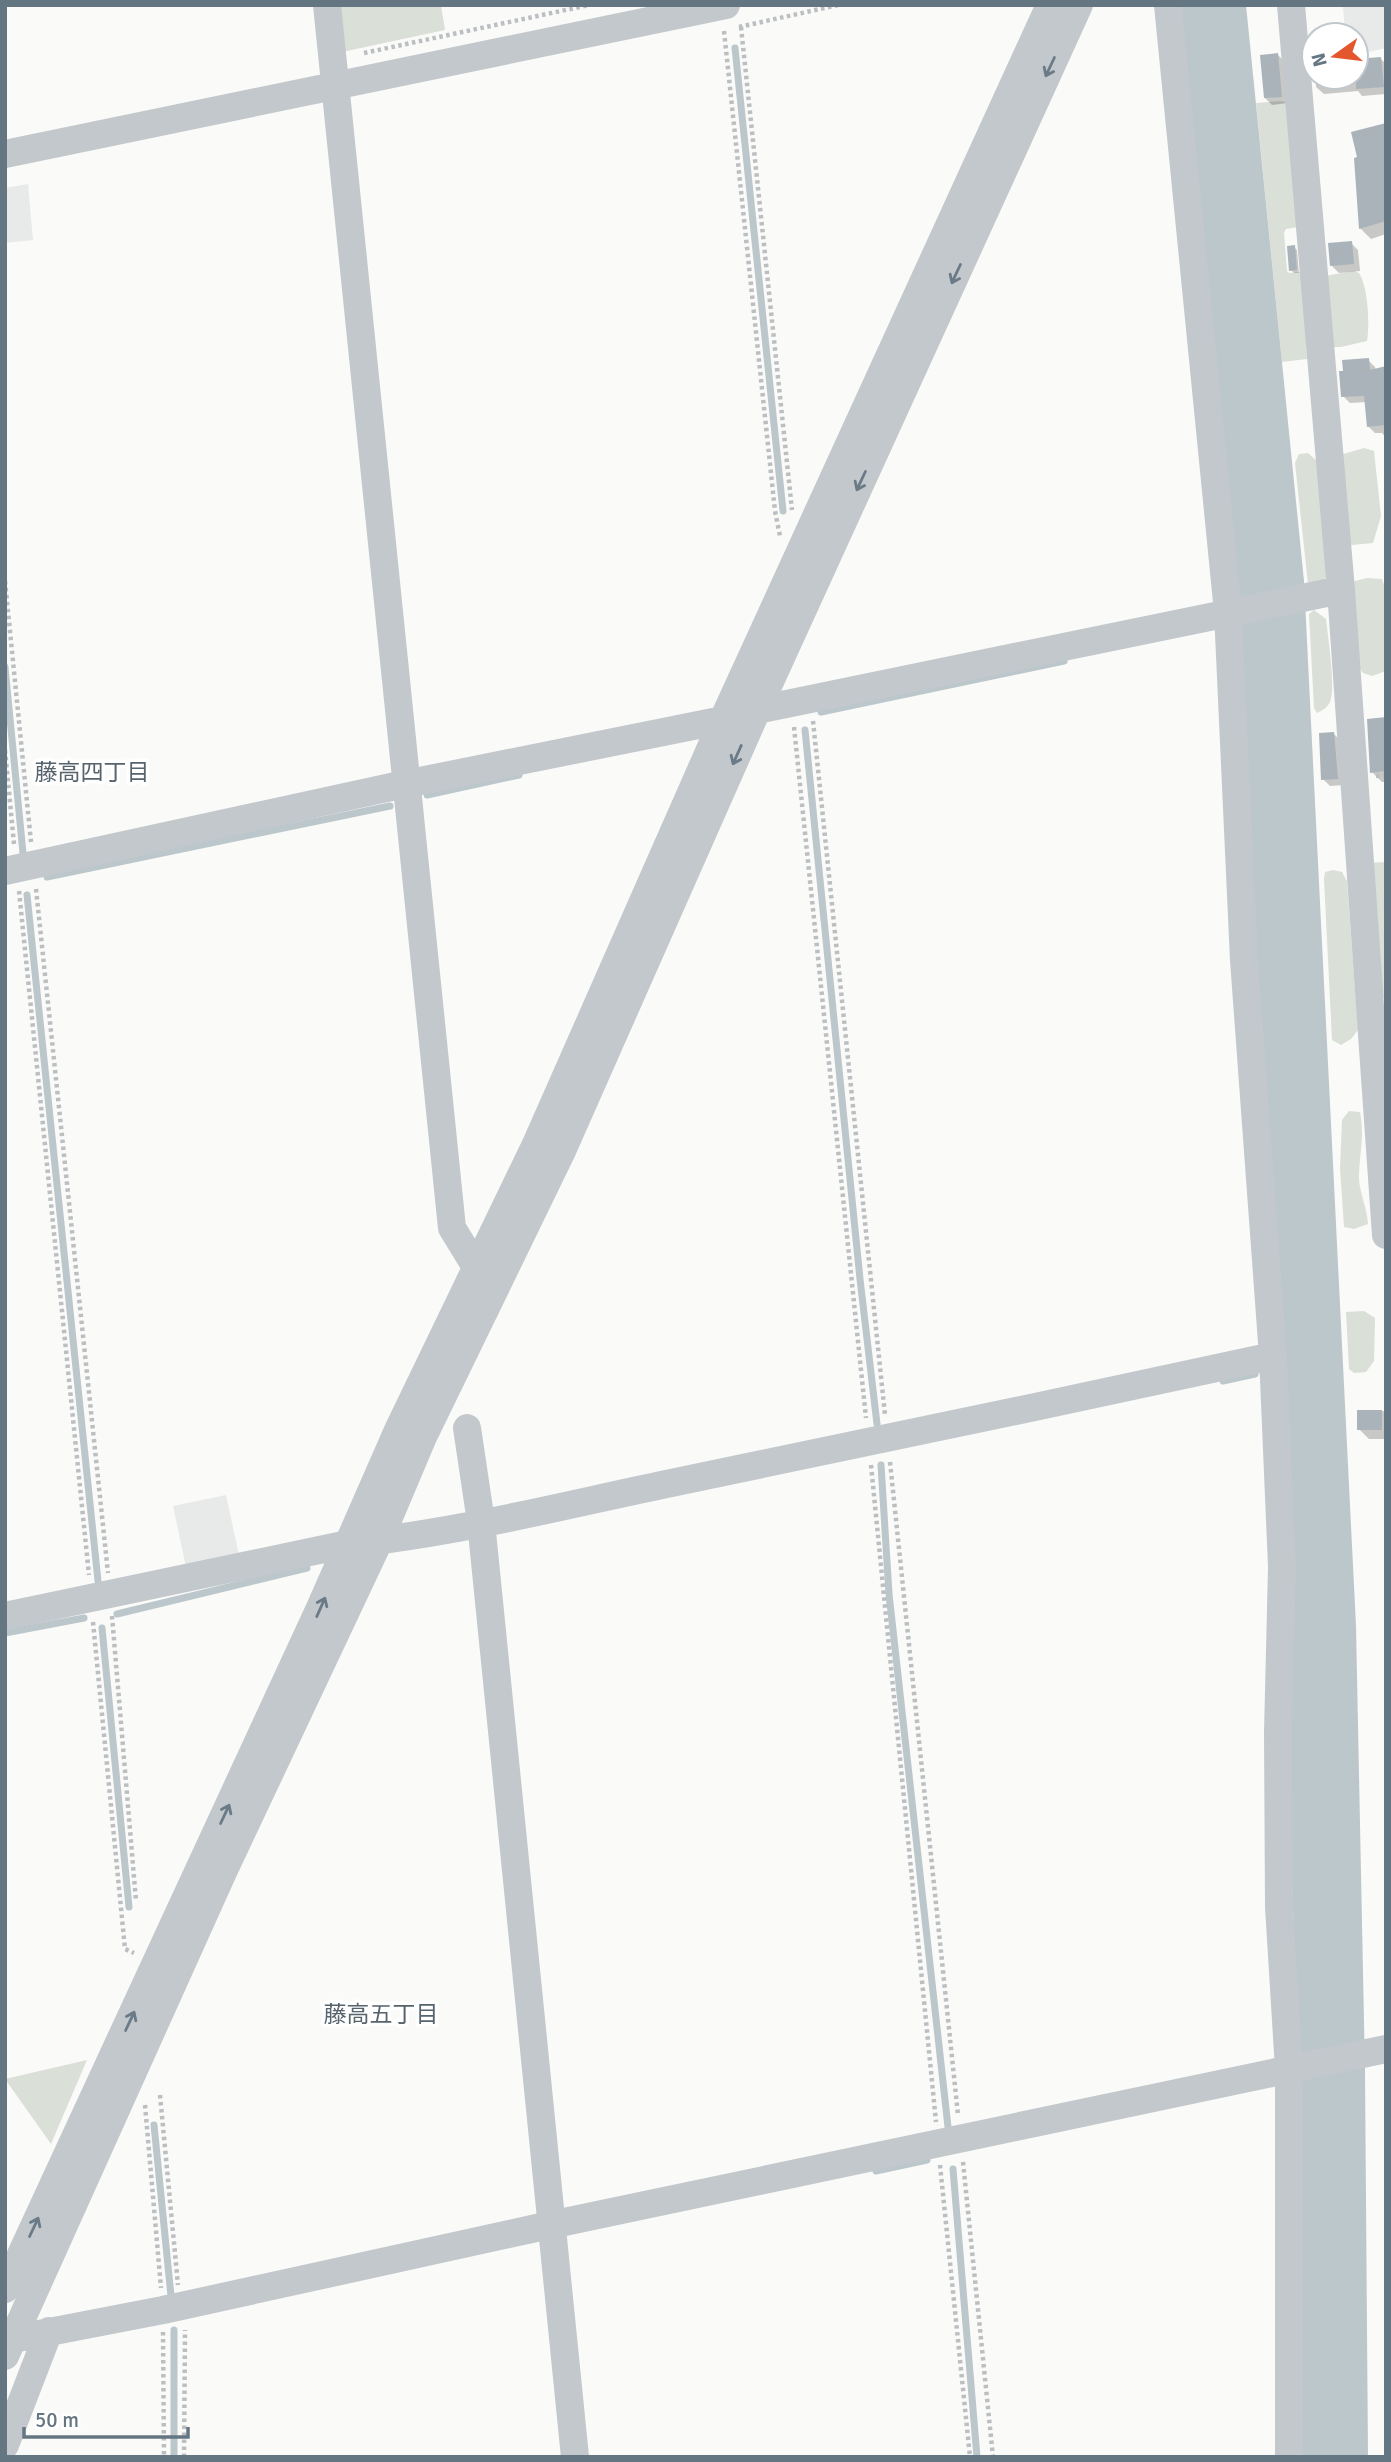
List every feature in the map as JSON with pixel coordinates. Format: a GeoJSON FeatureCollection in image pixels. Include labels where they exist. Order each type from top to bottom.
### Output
{"type":"FeatureCollection","features":[{"type":"Feature","properties":{"kind":"street"},"geometry":{"type":"LineString","coordinates":[[327,5],[452,1228],[476,1267]]}},
{"type":"Feature","properties":{"kind":"street"},"geometry":{"type":"LineString","coordinates":[[5,2289],[348,1544],[398,1428],[537,1142],[723,720],[1050,5]]}},
{"type":"Feature","properties":{"kind":"street"},"geometry":{"type":"LineString","coordinates":[[9,2347],[223,1872],[379,1541],[422,1439],[561,1153],[757,710],[1079,5]]}},
{"type":"Feature","properties":{"kind":"street"},"geometry":{"type":"LineString","coordinates":[[1168,5],[1228,612],[1244,960],[1273,1356],[1282,1567],[1278,1732],[1279,1907],[1294,2068],[1289,2457]]}},
{"type":"Feature","properties":{"kind":"street"},"geometry":{"type":"LineString","coordinates":[[1291,5],[1341,590],[1386,1234]]}},
{"type":"Feature","properties":{"kind":"street"},"geometry":{"type":"LineString","coordinates":[[5,154],[334,85],[730,21]]}},
{"type":"Feature","properties":{"kind":"street"},"geometry":{"type":"LineString","coordinates":[[757,710],[1341,590]]}},
{"type":"Feature","properties":{"kind":"street"},"geometry":{"type":"LineString","coordinates":[[18,868],[405,784],[723,720]]}},
{"type":"Feature","properties":{"kind":"street"},"geometry":{"type":"LineString","coordinates":[[5,1616],[348,1544],[481,1522],[878,1441],[1273,1356]]}},
{"type":"Feature","properties":{"kind":"street"},"geometry":{"type":"LineString","coordinates":[[467,1428],[481,1522],[575,2457]]}},
{"type":"Feature","properties":{"kind":"street"},"geometry":{"type":"LineString","coordinates":[[9,2347],[49,2331],[176,2307],[550,2225],[1376,2051]]}},
{"type":"Feature","properties":{"kind":"street"},"geometry":{"type":"LineString","coordinates":[[5,2445],[49,2331]]}},
{"type":"Feature","properties":{"kind":"path"},"geometry":{"type":"LineString","coordinates":[[730,21],[792,517]]}},
{"type":"Feature","properties":{"kind":"path"},"geometry":{"type":"LineString","coordinates":[[730,21],[775,511],[780,537],[786,527]]}},
{"type":"Feature","properties":{"kind":"path"},"geometry":{"type":"LineString","coordinates":[[5,581],[18,868],[136,1901]]}},
{"type":"Feature","properties":{"kind":"path"},"geometry":{"type":"LineString","coordinates":[[802,701],[950,2141],[993,2457]]}},
{"type":"Feature","properties":{"kind":"path"},"geometry":{"type":"LineString","coordinates":[[802,701],[950,2141],[970,2457]]}},
{"type":"Feature","properties":{"kind":"path"},"geometry":{"type":"LineString","coordinates":[[5,750],[100,1596],[125,1949],[156,1964]]}},
{"type":"Feature","properties":{"kind":"path"},"geometry":{"type":"LineString","coordinates":[[160,2095],[184,2457]]}},
{"type":"Feature","properties":{"kind":"path"},"geometry":{"type":"LineString","coordinates":[[145,2101],[176,2307],[164,2457]]}},
{"type":"Feature","properties":{"kind":"shaded area"},"geometry":{"type":"Polygon","coordinates":[[[338,5],[441,5],[445,30],[342,52],[338,5]]]}},
{"type":"Feature","properties":{"kind":"shaded area"},"geometry":{"type":"Polygon","coordinates":[[[1179,5],[1246,5],[1304,581],[1356,1626],[1365,2071],[1368,2457],[1300,2457],[1297,2052],[1288,1731],[1179,5]]]}},
{"type":"Feature","properties":{"kind":"shaded area"},"geometry":{"type":"Polygon","coordinates":[[[1343,5],[1386,5],[1386,48],[1370,52],[1370,21],[1344,21],[1343,5]]]}},
{"type":"Feature","properties":{"kind":"shaded area"},"geometry":{"type":"Polygon","coordinates":[[[1286,102],[1299,227],[1286,229],[1284,233],[1287,271],[1303,272],[1307,359],[1282,362],[1256,103],[1286,102]]]}},
{"type":"Feature","properties":{"kind":"shaded area"},"geometry":{"type":"Polygon","coordinates":[[[28,184],[33,240],[5,243],[5,188],[28,184]]]}},
{"type":"Feature","properties":{"kind":"shaded area"},"geometry":{"type":"Polygon","coordinates":[[[1354,271],[1359,273],[1362,279],[1366,296],[1367,341],[1331,347],[1325,276],[1354,271]]]}},
{"type":"Feature","properties":{"kind":"shaded area"},"geometry":{"type":"Polygon","coordinates":[[[1364,448],[1374,451],[1381,516],[1373,543],[1352,545],[1347,542],[1340,455],[1364,448]]]}},
{"type":"Feature","properties":{"kind":"shaded area"},"geometry":{"type":"Polygon","coordinates":[[[1308,453],[1318,462],[1332,571],[1323,581],[1308,584],[1295,463],[1299,454],[1308,453]]]}},
{"type":"Feature","properties":{"kind":"shaded area"},"geometry":{"type":"Polygon","coordinates":[[[1367,578],[1382,579],[1386,591],[1386,671],[1372,676],[1363,673],[1353,659],[1351,585],[1367,578]]]}},
{"type":"Feature","properties":{"kind":"shaded area"},"geometry":{"type":"Polygon","coordinates":[[[1314,610],[1326,619],[1332,674],[1330,702],[1325,709],[1317,713],[1314,708],[1309,614],[1314,610]]]}},
{"type":"Feature","properties":{"kind":"shaded area"},"geometry":{"type":"Polygon","coordinates":[[[1386,862],[1386,999],[1375,994],[1368,863],[1386,862]]]}},
{"type":"Feature","properties":{"kind":"shaded area"},"geometry":{"type":"Polygon","coordinates":[[[1325,872],[1342,872],[1347,881],[1358,1030],[1351,1039],[1341,1045],[1332,1040],[1324,879],[1325,872]]]}},
{"type":"Feature","properties":{"kind":"shaded area"},"geometry":{"type":"Polygon","coordinates":[[[1349,1111],[1360,1112],[1362,1138],[1359,1179],[1368,1224],[1354,1229],[1344,1227],[1340,1169],[1342,1120],[1349,1111]]]}},
{"type":"Feature","properties":{"kind":"shaded area"},"geometry":{"type":"Polygon","coordinates":[[[1364,1311],[1375,1318],[1374,1361],[1366,1372],[1354,1373],[1349,1369],[1346,1312],[1364,1311]]]}},
{"type":"Feature","properties":{"kind":"shaded area"},"geometry":{"type":"Polygon","coordinates":[[[226,1495],[239,1555],[186,1567],[173,1506],[226,1495]]]}},
{"type":"Feature","properties":{"kind":"shaded area"},"geometry":{"type":"Polygon","coordinates":[[[87,2060],[51,2144],[5,2079],[87,2060]]]}},
{"type":"Feature","properties":{"kind":"building"},"geometry":{"type":"Polygon","coordinates":[[[1278,53],[1282,97],[1264,98],[1260,55],[1278,53]]]}},
{"type":"Feature","properties":{"kind":"building"},"geometry":{"type":"Polygon","coordinates":[[[1381,57],[1384,87],[1370,88],[1370,58],[1381,57]]]}},
{"type":"Feature","properties":{"kind":"building"},"geometry":{"type":"Polygon","coordinates":[[[1386,123],[1386,221],[1359,229],[1354,158],[1357,157],[1351,132],[1386,123]]]}},
{"type":"Feature","properties":{"kind":"building"},"geometry":{"type":"Polygon","coordinates":[[[1352,241],[1354,264],[1330,266],[1328,243],[1352,241]]]}},
{"type":"Feature","properties":{"kind":"building"},"geometry":{"type":"Polygon","coordinates":[[[1295,245],[1297,270],[1289,271],[1287,246],[1295,245]]]}},
{"type":"Feature","properties":{"kind":"building"},"geometry":{"type":"Polygon","coordinates":[[[1369,358],[1370,370],[1386,366],[1386,425],[1367,427],[1364,396],[1341,397],[1339,371],[1343,371],[1342,360],[1369,358]]]}},
{"type":"Feature","properties":{"kind":"building"},"geometry":{"type":"Polygon","coordinates":[[[1386,717],[1386,771],[1370,773],[1367,719],[1386,717]]]}},
{"type":"Feature","properties":{"kind":"building"},"geometry":{"type":"Polygon","coordinates":[[[1334,732],[1338,779],[1321,780],[1319,733],[1334,732]]]}},
{"type":"Feature","properties":{"kind":"building"},"geometry":{"type":"Polygon","coordinates":[[[1357,1410],[1382,1410],[1382,1430],[1357,1430],[1357,1410]]]}},
{"type":"Feature","properties":{"kind":"waterway"},"geometry":{"type":"LineString","coordinates":[[735,48],[783,511]]}},
{"type":"Feature","properties":{"kind":"waterway"},"geometry":{"type":"LineString","coordinates":[[821,712],[1064,661]]}},
{"type":"Feature","properties":{"kind":"waterway"},"geometry":{"type":"LineString","coordinates":[[5,667],[23,853]]}},
{"type":"Feature","properties":{"kind":"waterway"},"geometry":{"type":"LineString","coordinates":[[805,730],[877,1424]]}},
{"type":"Feature","properties":{"kind":"waterway"},"geometry":{"type":"LineString","coordinates":[[427,795],[519,775]]}},
{"type":"Feature","properties":{"kind":"waterway"},"geometry":{"type":"LineString","coordinates":[[47,877],[390,806]]}},
{"type":"Feature","properties":{"kind":"waterway"},"geometry":{"type":"LineString","coordinates":[[27,895],[98,1581]]}},
{"type":"Feature","properties":{"kind":"waterway"},"geometry":{"type":"LineString","coordinates":[[1223,1381],[1255,1374]]}},
{"type":"Feature","properties":{"kind":"waterway"},"geometry":{"type":"LineString","coordinates":[[881,1465],[889,1594],[948,2127]]}},
{"type":"Feature","properties":{"kind":"waterway"},"geometry":{"type":"LineString","coordinates":[[117,1614],[307,1568]]}},
{"type":"Feature","properties":{"kind":"waterway"},"geometry":{"type":"LineString","coordinates":[[5,1633],[84,1618]]}},
{"type":"Feature","properties":{"kind":"waterway"},"geometry":{"type":"LineString","coordinates":[[102,1628],[129,1907]]}},
{"type":"Feature","properties":{"kind":"waterway"},"geometry":{"type":"LineString","coordinates":[[154,2125],[171,2296]]}},
{"type":"Feature","properties":{"kind":"waterway"},"geometry":{"type":"LineString","coordinates":[[876,2171],[927,2160]]}},
{"type":"Feature","properties":{"kind":"waterway"},"geometry":{"type":"LineString","coordinates":[[953,2169],[977,2457]]}},
{"type":"Feature","properties":{"kind":"waterway"},"geometry":{"type":"LineString","coordinates":[[174,2330],[174,2457]]}},
{"type":"Feature","properties":{"kind":"district","name":"藤高四丁目"},"geometry":{"type":"Point","coordinates":[92,772]}},
{"type":"Feature","properties":{"kind":"district","name":"藤高五丁目"},"geometry":{"type":"Point","coordinates":[381,2014]}}]}
